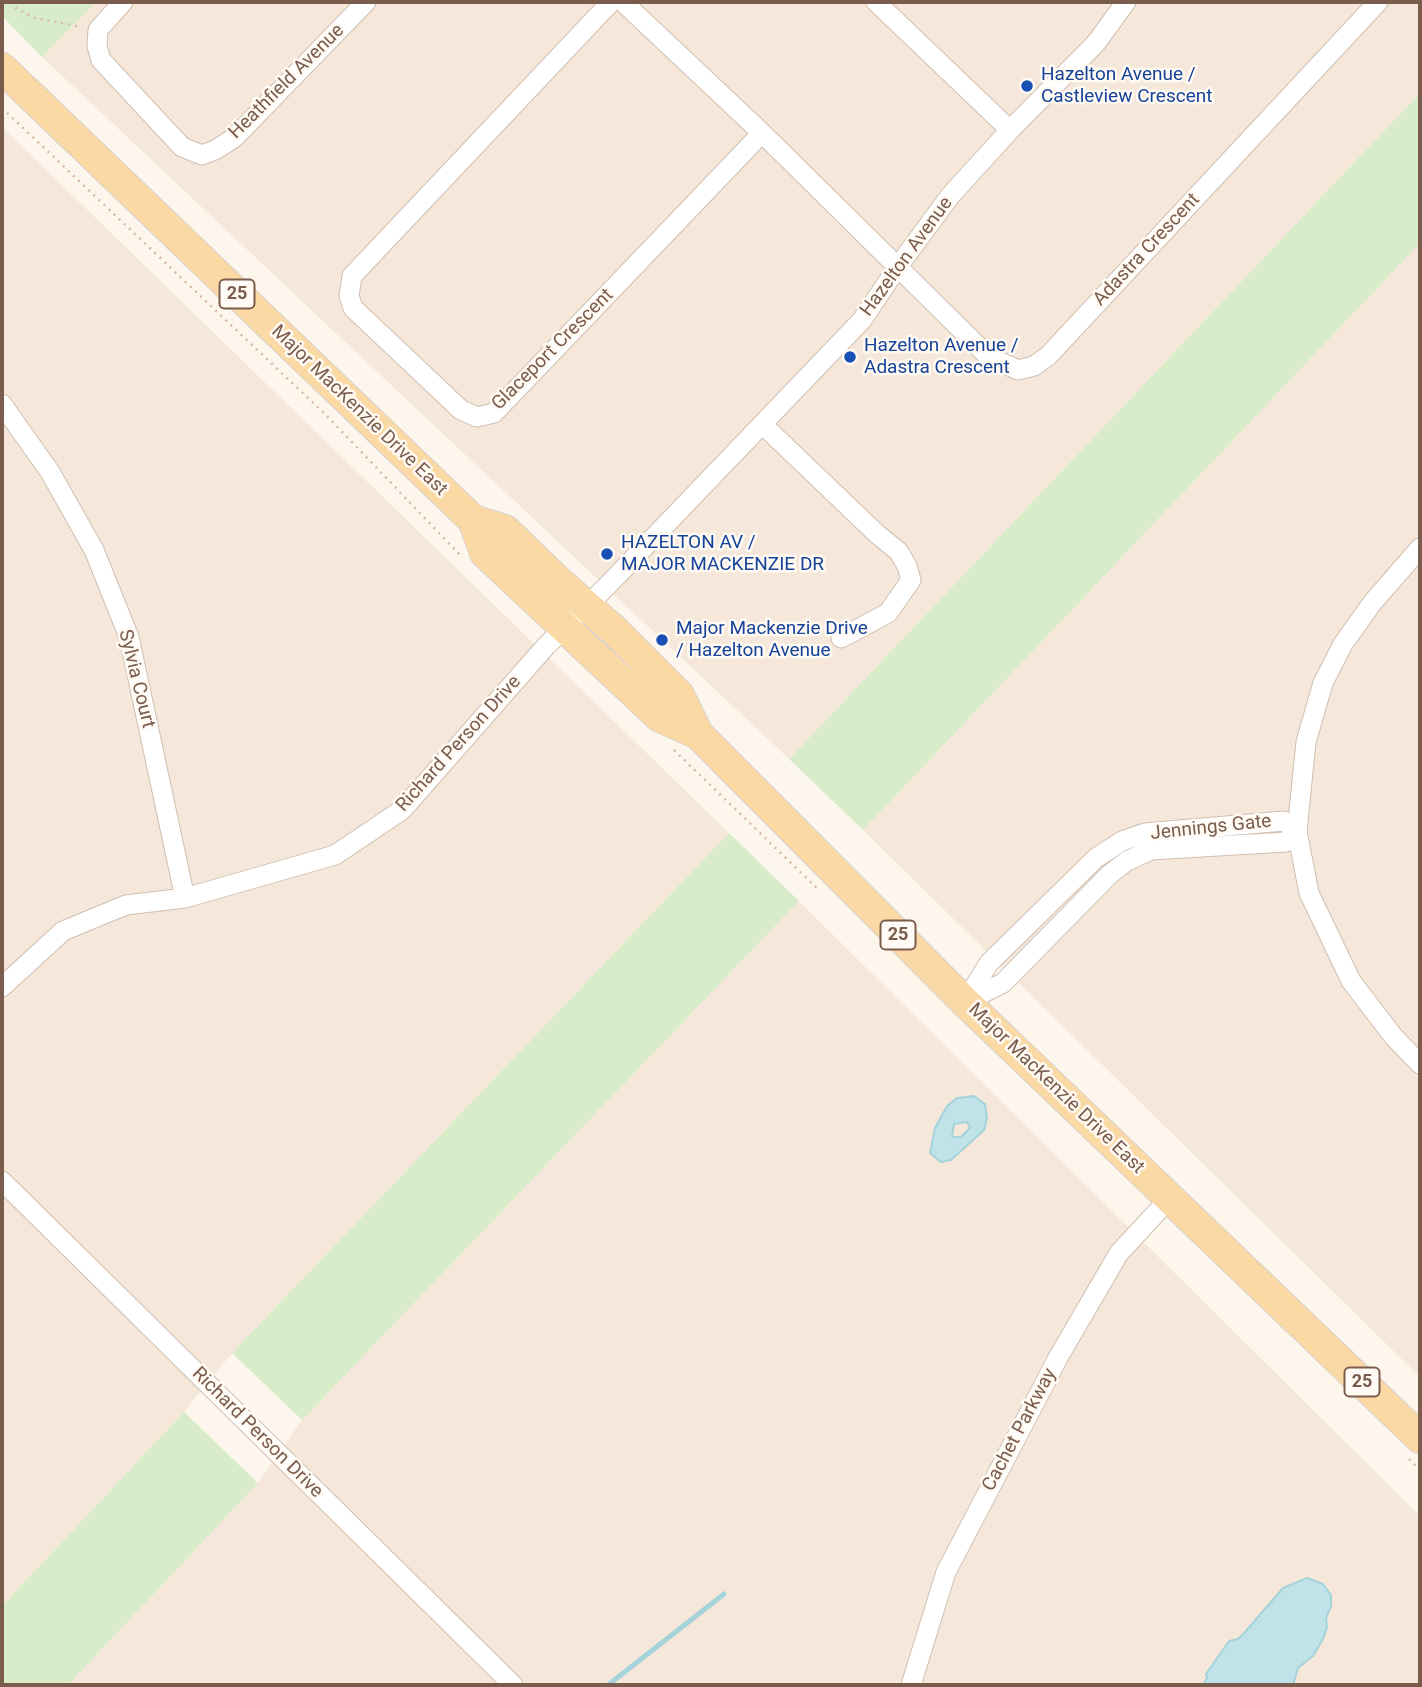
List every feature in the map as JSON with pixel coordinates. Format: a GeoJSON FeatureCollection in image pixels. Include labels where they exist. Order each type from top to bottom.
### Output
{"type":"FeatureCollection","features":[{"type":"Feature","properties":{"kind":"main road","name":"Major MacKenzie Drive East"},"geometry":{"type":"LineString","coordinates":[[2,68],[473,520],[485,553],[660,717],[698,734]]}},
{"type":"Feature","properties":{"kind":"main road","name":"Major MacKenzie Drive East"},"geometry":{"type":"LineString","coordinates":[[473,520],[505,530],[679,695],[698,734],[965,1002],[1420,1438]]}},
{"type":"Feature","properties":{"kind":"street"},"geometry":{"type":"LineString","coordinates":[[97,30],[123,2]]}},
{"type":"Feature","properties":{"kind":"street","name":"Heathfield Avenue"},"geometry":{"type":"LineString","coordinates":[[97,30],[97,46],[101,60],[182,147],[202,155],[234,138],[366,2]]}},
{"type":"Feature","properties":{"kind":"street","name":"Glaceport Crescent"},"geometry":{"type":"LineString","coordinates":[[611,2],[352,276],[349,296],[353,308],[461,410],[477,417],[494,413],[762,133]]}},
{"type":"Feature","properties":{"kind":"street"},"geometry":{"type":"LineString","coordinates":[[622,2],[762,133],[897,268]]}},
{"type":"Feature","properties":{"kind":"street"},"geometry":{"type":"LineString","coordinates":[[876,2],[1010,130]]}},
{"type":"Feature","properties":{"kind":"street","name":"Hazelton Avenue"},"geometry":{"type":"LineString","coordinates":[[564,628],[862,320],[950,196],[1010,130],[1096,43],[1126,2]]}},
{"type":"Feature","properties":{"kind":"street","name":"Adastra Crescent"},"geometry":{"type":"LineString","coordinates":[[897,268],[988,356],[1017,370],[1034,366],[1048,356],[1378,2]]}},
{"type":"Feature","properties":{"kind":"street","name":"Sylvia Court"},"geometry":{"type":"LineString","coordinates":[[2,404],[50,472],[94,550],[129,638],[185,898]]}},
{"type":"Feature","properties":{"kind":"street"},"geometry":{"type":"LineString","coordinates":[[762,424],[899,552],[907,566],[911,580],[888,613],[841,638]]}},
{"type":"Feature","properties":{"kind":"street"},"geometry":{"type":"LineString","coordinates":[[1420,548],[1373,602],[1343,645],[1323,683],[1306,742],[1297,831],[1309,893],[1351,981],[1393,1036],[1420,1064]]}},
{"type":"Feature","properties":{"kind":"street","name":"Richard Person Drive"},"geometry":{"type":"LineString","coordinates":[[2,987],[63,931],[126,905],[185,898],[335,855],[402,810],[564,628]]}},
{"type":"Feature","properties":{"kind":"street","name":"Jennings Gate"},"geometry":{"type":"LineString","coordinates":[[1284,821],[1297,831],[1286,842],[1151,850],[1127,861],[1110,874],[1003,983],[965,1002],[986,966],[1096,858],[1122,841],[1145,833],[1284,821]]}},
{"type":"Feature","properties":{"kind":"street"},"geometry":{"type":"LineString","coordinates":[[1096,858],[1110,874]]}},
{"type":"Feature","properties":{"kind":"street","name":"Richard Person Drive"},"geometry":{"type":"LineString","coordinates":[[2,1181],[513,1685]]}},
{"type":"Feature","properties":{"kind":"street","name":"Cachet Parkway"},"geometry":{"type":"LineString","coordinates":[[911,1685],[946,1572],[1059,1356],[1119,1253],[1170,1198]]}},
{"type":"Feature","properties":{"kind":"path"},"geometry":{"type":"LineString","coordinates":[[11,2],[17,9],[35,18],[97,30]]}},
{"type":"Feature","properties":{"kind":"path"},"geometry":{"type":"LineString","coordinates":[[2,108],[327,416],[463,559]]}},
{"type":"Feature","properties":{"kind":"shaded area"},"geometry":{"type":"Polygon","coordinates":[[[96,2],[1420,2],[1420,93],[789,759],[42,57],[96,2]]]}},
{"type":"Feature","properties":{"kind":"shaded area"},"geometry":{"type":"Polygon","coordinates":[[[2,127],[729,833],[232,1353],[184,1412],[2,1606],[2,127]]]}},
{"type":"Feature","properties":{"kind":"shaded area"},"geometry":{"type":"Polygon","coordinates":[[[1420,243],[1420,1377],[863,830],[1420,243]]]}},
{"type":"Feature","properties":{"kind":"shaded area"},"geometry":{"type":"Polygon","coordinates":[[[799,901],[1420,1516],[1420,1685],[68,1685],[258,1483],[302,1420],[799,901]]]}},
{"type":"Feature","properties":{"kind":"green space"},"geometry":{"type":"Polygon","coordinates":[[[2,2],[96,2],[42,57],[2,16],[2,2]]]}},
{"type":"Feature","properties":{"kind":"green space"},"geometry":{"type":"Polygon","coordinates":[[[1420,93],[1420,243],[863,830],[789,759],[1420,93]]]}},
{"type":"Feature","properties":{"kind":"green space"},"geometry":{"type":"Polygon","coordinates":[[[729,833],[799,901],[302,1420],[232,1353],[729,833]]]}},
{"type":"Feature","properties":{"kind":"green space"},"geometry":{"type":"Polygon","coordinates":[[[184,1412],[258,1483],[68,1685],[2,1685],[2,1606],[184,1412]]]}},
{"type":"Feature","properties":{"kind":"water"},"geometry":{"type":"Polygon","coordinates":[[[974,1096],[985,1104],[987,1118],[984,1130],[951,1160],[941,1162],[930,1153],[935,1128],[947,1106],[957,1098],[974,1096]],[[967,1122],[954,1124],[952,1137],[961,1137],[970,1128],[967,1122]]]}},
{"type":"Feature","properties":{"kind":"water"},"geometry":{"type":"Polygon","coordinates":[[[1307,1578],[1323,1584],[1331,1595],[1331,1606],[1323,1639],[1313,1656],[1298,1668],[1293,1685],[1203,1685],[1206,1674],[1229,1641],[1238,1639],[1283,1588],[1307,1578]]]}},
{"type":"Feature","properties":{"kind":"waterway"},"geometry":{"type":"LineString","coordinates":[[608,1685],[724,1594]]}},
{"type":"Feature","properties":{"kind":"place","name":"Hazelton Avenue / Castleview Crescent"},"geometry":{"type":"Point","coordinates":[1027,86]}},
{"type":"Feature","properties":{"kind":"place","name":"Hazelton Avenue / Adastra Crescent"},"geometry":{"type":"Point","coordinates":[850,357]}},
{"type":"Feature","properties":{"kind":"place","name":"HAZELTON AV / MAJOR MACKENZIE DR"},"geometry":{"type":"Point","coordinates":[607,554]}},
{"type":"Feature","properties":{"kind":"place","name":"Major Mackenzie Drive / Hazelton Avenue"},"geometry":{"type":"Point","coordinates":[662,640]}}]}
